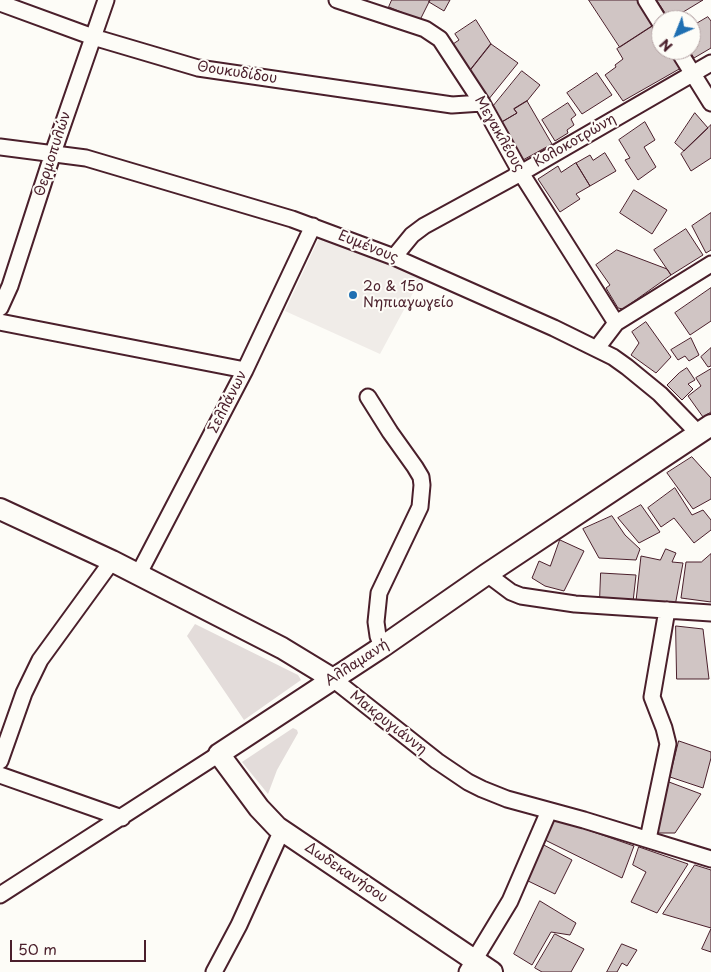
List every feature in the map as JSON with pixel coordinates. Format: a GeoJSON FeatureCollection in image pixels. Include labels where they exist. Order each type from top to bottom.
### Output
{"type":"FeatureCollection","features":[{"type":"Feature","properties":{"kind":"street","name":"Θερμοπυλών"},"geometry":{"type":"LineString","coordinates":[[0,308],[10,286],[53,153],[106,0]]}},
{"type":"Feature","properties":{"kind":"street","name":"Μεγακλέους"},"geometry":{"type":"LineString","coordinates":[[337,0],[425,29],[436,35],[482,103],[521,173],[616,323]]}},
{"type":"Feature","properties":{"kind":"street","name":"Θουκυδίδου"},"geometry":{"type":"LineString","coordinates":[[0,2],[93,37],[198,68],[452,105],[482,103]]}},
{"type":"Feature","properties":{"kind":"street"},"geometry":{"type":"LineString","coordinates":[[684,60],[711,103]]}},
{"type":"Feature","properties":{"kind":"street","name":"Κολοκοτρώνη"},"geometry":{"type":"LineString","coordinates":[[394,258],[412,235],[424,226],[521,173],[711,63]]}},
{"type":"Feature","properties":{"kind":"street","name":"Ευμένους"},"geometry":{"type":"LineString","coordinates":[[0,147],[86,158],[313,226],[394,258],[597,348],[627,367],[705,429]]}},
{"type":"Feature","properties":{"kind":"street","name":"Σελλάνων"},"geometry":{"type":"LineString","coordinates":[[138,575],[245,370],[313,226]]}},
{"type":"Feature","properties":{"kind":"street"},"geometry":{"type":"LineString","coordinates":[[597,348],[616,323],[711,264]]}},
{"type":"Feature","properties":{"kind":"street"},"geometry":{"type":"LineString","coordinates":[[0,322],[245,370]]}},
{"type":"Feature","properties":{"kind":"street"},"geometry":{"type":"LineString","coordinates":[[368,397],[390,432],[415,466],[421,477],[422,485],[420,508],[379,592],[376,622],[382,647]]}},
{"type":"Feature","properties":{"kind":"street","name":"Αλλαμανή"},"geometry":{"type":"LineString","coordinates":[[0,895],[122,818],[382,647],[487,574],[705,429]]}},
{"type":"Feature","properties":{"kind":"street","name":"Μακρυγιάννη"},"geometry":{"type":"LineString","coordinates":[[0,509],[112,561],[282,648],[333,679],[415,744],[468,782],[507,799],[711,859]]}},
{"type":"Feature","properties":{"kind":"street"},"geometry":{"type":"LineString","coordinates":[[0,761],[24,693],[40,660],[112,561]]}},
{"type":"Feature","properties":{"kind":"street"},"geometry":{"type":"LineString","coordinates":[[487,574],[511,592],[522,596],[575,604],[711,613]]}},
{"type":"Feature","properties":{"kind":"street"},"geometry":{"type":"LineString","coordinates":[[648,839],[668,744],[652,698],[667,610]]}},
{"type":"Feature","properties":{"kind":"street","name":"Δωδεκανήσου"},"geometry":{"type":"LineString","coordinates":[[219,754],[259,808],[282,830],[471,966],[492,972]]}},
{"type":"Feature","properties":{"kind":"street"},"geometry":{"type":"LineString","coordinates":[[0,775],[122,818]]}},
{"type":"Feature","properties":{"kind":"street"},"geometry":{"type":"LineString","coordinates":[[471,966],[510,901],[549,811]]}},
{"type":"Feature","properties":{"kind":"street"},"geometry":{"type":"LineString","coordinates":[[214,972],[239,925],[282,830]]}},
{"type":"Feature","properties":{"kind":"shaded area","name":"2ο & 15ο Νηπιαγωγείο"},"geometry":{"type":"Polygon","coordinates":[[[320,236],[421,278],[380,354],[285,311],[320,236]]]}},
{"type":"Feature","properties":{"kind":"shaded area"},"geometry":{"type":"Polygon","coordinates":[[[195,624],[298,675],[301,680],[244,720],[187,636],[195,624]]]}},
{"type":"Feature","properties":{"kind":"shaded area"},"geometry":{"type":"Polygon","coordinates":[[[293,728],[298,733],[277,770],[268,794],[242,762],[293,728]]]}},
{"type":"Feature","properties":{"kind":"building"},"geometry":{"type":"Polygon","coordinates":[[[392,0],[430,0],[420,20],[389,7],[392,0]]]}},
{"type":"Feature","properties":{"kind":"building"},"geometry":{"type":"Polygon","coordinates":[[[430,0],[450,0],[444,11],[429,2],[430,0]]]}},
{"type":"Feature","properties":{"kind":"building"},"geometry":{"type":"Polygon","coordinates":[[[589,0],[637,0],[651,21],[651,27],[620,47],[589,0]]]}},
{"type":"Feature","properties":{"kind":"building"},"geometry":{"type":"Polygon","coordinates":[[[657,0],[703,0],[686,10],[664,10],[657,0]]]}},
{"type":"Feature","properties":{"kind":"building"},"geometry":{"type":"Polygon","coordinates":[[[708,17],[711,21],[711,48],[701,54],[701,21],[708,17]]]}},
{"type":"Feature","properties":{"kind":"building"},"geometry":{"type":"Polygon","coordinates":[[[476,20],[491,44],[468,73],[450,46],[459,40],[455,34],[476,20]]]}},
{"type":"Feature","properties":{"kind":"building"},"geometry":{"type":"Polygon","coordinates":[[[651,27],[651,60],[676,60],[681,68],[623,101],[605,75],[623,59],[617,49],[651,27]]]}},
{"type":"Feature","properties":{"kind":"building"},"geometry":{"type":"Polygon","coordinates":[[[491,44],[518,63],[488,100],[468,73],[491,44]]]}},
{"type":"Feature","properties":{"kind":"building"},"geometry":{"type":"Polygon","coordinates":[[[522,71],[540,85],[527,101],[514,109],[517,113],[500,123],[491,109],[522,71]]]}},
{"type":"Feature","properties":{"kind":"building"},"geometry":{"type":"Polygon","coordinates":[[[597,73],[612,95],[582,114],[567,93],[597,73]]]}},
{"type":"Feature","properties":{"kind":"building"},"geometry":{"type":"Polygon","coordinates":[[[527,101],[552,144],[523,160],[500,123],[517,113],[514,109],[527,101]]]}},
{"type":"Feature","properties":{"kind":"building"},"geometry":{"type":"Polygon","coordinates":[[[568,103],[576,115],[571,119],[574,125],[567,130],[568,133],[555,141],[542,120],[568,103]]]}},
{"type":"Feature","properties":{"kind":"building"},"geometry":{"type":"Polygon","coordinates":[[[695,113],[708,128],[684,151],[675,143],[695,113]]]}},
{"type":"Feature","properties":{"kind":"building"},"geometry":{"type":"Polygon","coordinates":[[[645,122],[655,140],[644,147],[656,167],[638,180],[625,160],[630,158],[619,140],[645,122]]]}},
{"type":"Feature","properties":{"kind":"building"},"geometry":{"type":"Polygon","coordinates":[[[711,125],[711,158],[691,171],[681,154],[711,125]]]}},
{"type":"Feature","properties":{"kind":"building"},"geometry":{"type":"Polygon","coordinates":[[[605,153],[616,171],[590,186],[576,163],[590,155],[593,160],[605,153]]]}},
{"type":"Feature","properties":{"kind":"building"},"geometry":{"type":"Polygon","coordinates":[[[576,163],[590,186],[576,194],[580,199],[560,212],[538,179],[558,166],[561,172],[576,163]]]}},
{"type":"Feature","properties":{"kind":"building"},"geometry":{"type":"Polygon","coordinates":[[[634,190],[667,210],[652,234],[620,213],[634,190]]]}},
{"type":"Feature","properties":{"kind":"building"},"geometry":{"type":"Polygon","coordinates":[[[711,213],[711,250],[706,253],[692,226],[711,213]]]}},
{"type":"Feature","properties":{"kind":"building"},"geometry":{"type":"Polygon","coordinates":[[[686,229],[703,255],[671,275],[654,250],[686,229]]]}},
{"type":"Feature","properties":{"kind":"building"},"geometry":{"type":"Polygon","coordinates":[[[617,250],[667,269],[671,275],[623,309],[618,308],[606,288],[610,285],[596,265],[617,250]]]}},
{"type":"Feature","properties":{"kind":"building"},"geometry":{"type":"Polygon","coordinates":[[[711,288],[711,321],[690,335],[675,313],[711,288]]]}},
{"type":"Feature","properties":{"kind":"building"},"geometry":{"type":"Polygon","coordinates":[[[646,322],[671,357],[656,373],[631,355],[639,343],[632,332],[646,322]]]}},
{"type":"Feature","properties":{"kind":"building"},"geometry":{"type":"Polygon","coordinates":[[[691,338],[699,355],[689,361],[685,356],[678,360],[671,350],[691,338]]]}},
{"type":"Feature","properties":{"kind":"building"},"geometry":{"type":"Polygon","coordinates":[[[711,348],[711,366],[708,367],[701,357],[711,348]]]}},
{"type":"Feature","properties":{"kind":"building"},"geometry":{"type":"Polygon","coordinates":[[[687,368],[695,380],[688,384],[693,389],[682,400],[667,385],[687,368]]]}},
{"type":"Feature","properties":{"kind":"building"},"geometry":{"type":"Polygon","coordinates":[[[711,369],[711,412],[703,417],[688,396],[701,386],[696,378],[711,369]]]}},
{"type":"Feature","properties":{"kind":"building"},"geometry":{"type":"Polygon","coordinates":[[[692,457],[711,478],[711,499],[693,509],[667,473],[692,457]]]}},
{"type":"Feature","properties":{"kind":"building"},"geometry":{"type":"Polygon","coordinates":[[[675,488],[692,515],[703,510],[711,520],[711,530],[694,543],[674,518],[661,527],[648,508],[675,488]]]}},
{"type":"Feature","properties":{"kind":"building"},"geometry":{"type":"Polygon","coordinates":[[[641,505],[660,532],[639,543],[618,518],[641,505]]]}},
{"type":"Feature","properties":{"kind":"building"},"geometry":{"type":"Polygon","coordinates":[[[612,516],[625,535],[640,549],[636,560],[599,558],[583,529],[612,516]]]}},
{"type":"Feature","properties":{"kind":"building"},"geometry":{"type":"Polygon","coordinates":[[[560,540],[584,551],[564,591],[545,586],[532,578],[539,561],[550,566],[560,540]]]}},
{"type":"Feature","properties":{"kind":"building"},"geometry":{"type":"Polygon","coordinates":[[[666,549],[676,553],[672,562],[683,563],[675,606],[636,601],[641,556],[660,560],[666,549]]]}},
{"type":"Feature","properties":{"kind":"building"},"geometry":{"type":"Polygon","coordinates":[[[711,554],[711,602],[681,598],[686,562],[701,562],[711,554]]]}},
{"type":"Feature","properties":{"kind":"building"},"geometry":{"type":"Polygon","coordinates":[[[601,573],[636,575],[633,602],[600,600],[601,573]]]}},
{"type":"Feature","properties":{"kind":"building"},"geometry":{"type":"Polygon","coordinates":[[[676,626],[703,629],[709,679],[677,679],[676,626]]]}},
{"type":"Feature","properties":{"kind":"building"},"geometry":{"type":"Polygon","coordinates":[[[679,741],[711,752],[703,788],[670,777],[679,741]]]}},
{"type":"Feature","properties":{"kind":"building"},"geometry":{"type":"Polygon","coordinates":[[[669,782],[701,794],[675,833],[657,833],[669,782]]]}},
{"type":"Feature","properties":{"kind":"building"},"geometry":{"type":"Polygon","coordinates":[[[553,818],[634,846],[622,878],[545,840],[553,818]]]}},
{"type":"Feature","properties":{"kind":"building"},"geometry":{"type":"Polygon","coordinates":[[[542,844],[572,860],[555,894],[524,879],[542,844]]]}},
{"type":"Feature","properties":{"kind":"building"},"geometry":{"type":"Polygon","coordinates":[[[639,847],[688,864],[657,913],[631,902],[646,872],[633,865],[639,847]]]}},
{"type":"Feature","properties":{"kind":"building"},"geometry":{"type":"Polygon","coordinates":[[[695,865],[711,870],[711,928],[663,914],[695,865]]]}},
{"type":"Feature","properties":{"kind":"building"},"geometry":{"type":"Polygon","coordinates":[[[540,901],[576,923],[570,935],[551,932],[532,965],[514,954],[540,901]]]}},
{"type":"Feature","properties":{"kind":"building"},"geometry":{"type":"Polygon","coordinates":[[[711,929],[711,952],[702,949],[711,929]]]}},
{"type":"Feature","properties":{"kind":"building"},"geometry":{"type":"Polygon","coordinates":[[[555,934],[584,949],[571,972],[542,972],[535,968],[555,934]]]}},
{"type":"Feature","properties":{"kind":"building"},"geometry":{"type":"Polygon","coordinates":[[[622,944],[637,950],[627,966],[622,963],[617,972],[607,972],[622,944]]]}},
{"type":"Feature","properties":{"kind":"place","name":"2ο & 15ο Νηπιαγωγείο"},"geometry":{"type":"Point","coordinates":[353,295]}}]}
